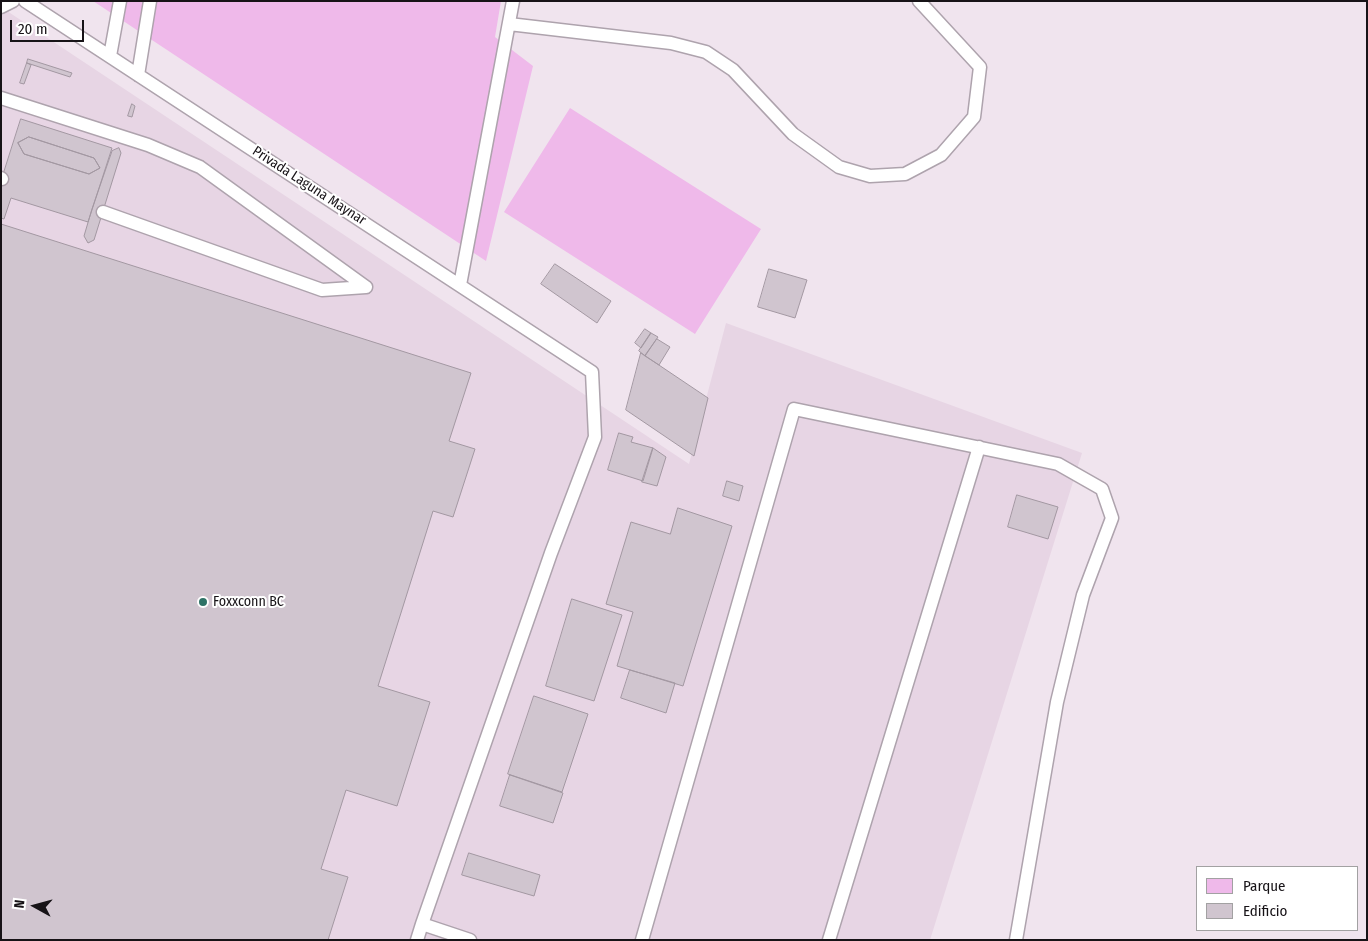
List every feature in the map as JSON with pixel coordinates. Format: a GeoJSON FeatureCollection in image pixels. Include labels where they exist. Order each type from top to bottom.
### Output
{"type":"FeatureCollection","features":[{"type":"Feature","properties":{"kind":"lane"},"geometry":{"type":"LineString","coordinates":[[1,7],[13,1]]}},
{"type":"Feature","properties":{"kind":"lane","name":"Privada Laguna Maynar"},"geometry":{"type":"LineString","coordinates":[[26,1],[592,372],[595,437],[551,554],[422,924]]}},
{"type":"Feature","properties":{"kind":"lane"},"geometry":{"type":"LineString","coordinates":[[110,56],[120,1]]}},
{"type":"Feature","properties":{"kind":"lane"},"geometry":{"type":"LineString","coordinates":[[138,75],[150,1]]}},
{"type":"Feature","properties":{"kind":"lane"},"geometry":{"type":"LineString","coordinates":[[460,285],[513,1]]}},
{"type":"Feature","properties":{"kind":"lane"},"geometry":{"type":"LineString","coordinates":[[509,24],[671,43],[706,52],[733,70],[792,134],[839,167],[870,176],[905,174],[941,155],[974,117],[980,67],[919,1]]}},
{"type":"Feature","properties":{"kind":"lane"},"geometry":{"type":"LineString","coordinates":[[1,98],[148,145],[200,166],[366,287],[322,290],[103,212]]}},
{"type":"Feature","properties":{"kind":"lane"},"geometry":{"type":"LineString","coordinates":[[642,940],[794,409],[1058,464],[1102,490],[1112,518],[1083,595],[1057,702],[1016,940]]}},
{"type":"Feature","properties":{"kind":"lane"},"geometry":{"type":"LineString","coordinates":[[829,940],[979,447]]}},
{"type":"Feature","properties":{"kind":"lane"},"geometry":{"type":"LineString","coordinates":[[417,940],[422,924],[470,940]]}},
{"type":"Feature","properties":{"kind":"shaded area"},"geometry":{"type":"Polygon","coordinates":[[[1,7],[689,464],[726,323],[1082,453],[930,940],[1,940],[1,7]]]}},
{"type":"Feature","properties":{"kind":"green space"},"geometry":{"type":"Polygon","coordinates":[[[93,1],[501,1],[495,37],[533,66],[486,261],[93,1]]]}},
{"type":"Feature","properties":{"kind":"green space"},"geometry":{"type":"Polygon","coordinates":[[[570,108],[761,229],[695,334],[504,212],[570,108]]]}},
{"type":"Feature","properties":{"kind":"building"},"geometry":{"type":"Polygon","coordinates":[[[28,59],[72,73],[70,77],[27,63],[28,59]]]}},
{"type":"Feature","properties":{"kind":"building"},"geometry":{"type":"Polygon","coordinates":[[[27,63],[31,65],[24,84],[20,83],[27,63]]]}},
{"type":"Feature","properties":{"kind":"building"},"geometry":{"type":"Polygon","coordinates":[[[132,104],[135,106],[132,117],[128,116],[132,104]]]}},
{"type":"Feature","properties":{"kind":"building"},"geometry":{"type":"Polygon","coordinates":[[[21,119],[112,148],[88,222],[11,198],[4,219],[1,218],[1,181],[21,119]],[[29,137],[18,143],[24,154],[89,174],[100,168],[94,158],[29,137]]]}},
{"type":"Feature","properties":{"kind":"building"},"geometry":{"type":"Polygon","coordinates":[[[29,137],[94,158],[100,168],[89,174],[24,154],[18,143],[29,137]]]}},
{"type":"Feature","properties":{"kind":"building"},"geometry":{"type":"Polygon","coordinates":[[[119,148],[121,153],[94,240],[88,243],[84,236],[92,209],[112,151],[119,148]]]}},
{"type":"Feature","properties":{"kind":"building","name":"Foxxconn BC"},"geometry":{"type":"Polygon","coordinates":[[[1,224],[471,373],[449,441],[475,449],[453,517],[433,511],[378,686],[430,702],[397,806],[346,790],[321,869],[348,877],[328,940],[1,940],[1,224]]]}},
{"type":"Feature","properties":{"kind":"building"},"geometry":{"type":"Polygon","coordinates":[[[555,264],[611,301],[597,323],[541,284],[555,264]]]}},
{"type":"Feature","properties":{"kind":"building"},"geometry":{"type":"Polygon","coordinates":[[[769,269],[807,280],[795,318],[758,307],[769,269]]]}},
{"type":"Feature","properties":{"kind":"building"},"geometry":{"type":"Polygon","coordinates":[[[645,329],[651,333],[641,348],[635,343],[645,329]]]}},
{"type":"Feature","properties":{"kind":"building"},"geometry":{"type":"Polygon","coordinates":[[[651,333],[658,337],[645,356],[639,351],[651,333]]]}},
{"type":"Feature","properties":{"kind":"building"},"geometry":{"type":"Polygon","coordinates":[[[657,339],[670,347],[659,365],[645,356],[657,339]]]}},
{"type":"Feature","properties":{"kind":"building"},"geometry":{"type":"Polygon","coordinates":[[[641,353],[708,398],[694,456],[626,410],[641,353]]]}},
{"type":"Feature","properties":{"kind":"building"},"geometry":{"type":"Polygon","coordinates":[[[619,433],[633,437],[631,442],[653,448],[643,481],[608,470],[619,433]]]}},
{"type":"Feature","properties":{"kind":"building"},"geometry":{"type":"Polygon","coordinates":[[[653,448],[666,457],[657,486],[642,482],[653,448]]]}},
{"type":"Feature","properties":{"kind":"building"},"geometry":{"type":"Polygon","coordinates":[[[727,481],[743,486],[739,501],[723,496],[727,481]]]}},
{"type":"Feature","properties":{"kind":"building"},"geometry":{"type":"Polygon","coordinates":[[[1017,495],[1058,507],[1048,539],[1008,527],[1017,495]]]}},
{"type":"Feature","properties":{"kind":"building"},"geometry":{"type":"Polygon","coordinates":[[[678,508],[732,526],[683,686],[617,666],[633,612],[606,604],[631,522],[670,534],[678,508]]]}},
{"type":"Feature","properties":{"kind":"building"},"geometry":{"type":"Polygon","coordinates":[[[572,599],[622,615],[594,701],[546,686],[572,599]]]}},
{"type":"Feature","properties":{"kind":"building"},"geometry":{"type":"Polygon","coordinates":[[[630,670],[675,683],[666,713],[621,698],[630,670]]]}},
{"type":"Feature","properties":{"kind":"building"},"geometry":{"type":"Polygon","coordinates":[[[534,696],[588,714],[562,792],[508,774],[534,696]]]}},
{"type":"Feature","properties":{"kind":"building"},"geometry":{"type":"Polygon","coordinates":[[[510,775],[563,793],[553,823],[500,806],[510,775]]]}},
{"type":"Feature","properties":{"kind":"building"},"geometry":{"type":"Polygon","coordinates":[[[469,853],[540,875],[534,896],[462,875],[469,853]]]}},
{"type":"Feature","properties":{"kind":"place","name":"Foxxconn BC"},"geometry":{"type":"Point","coordinates":[203,602]}}]}
